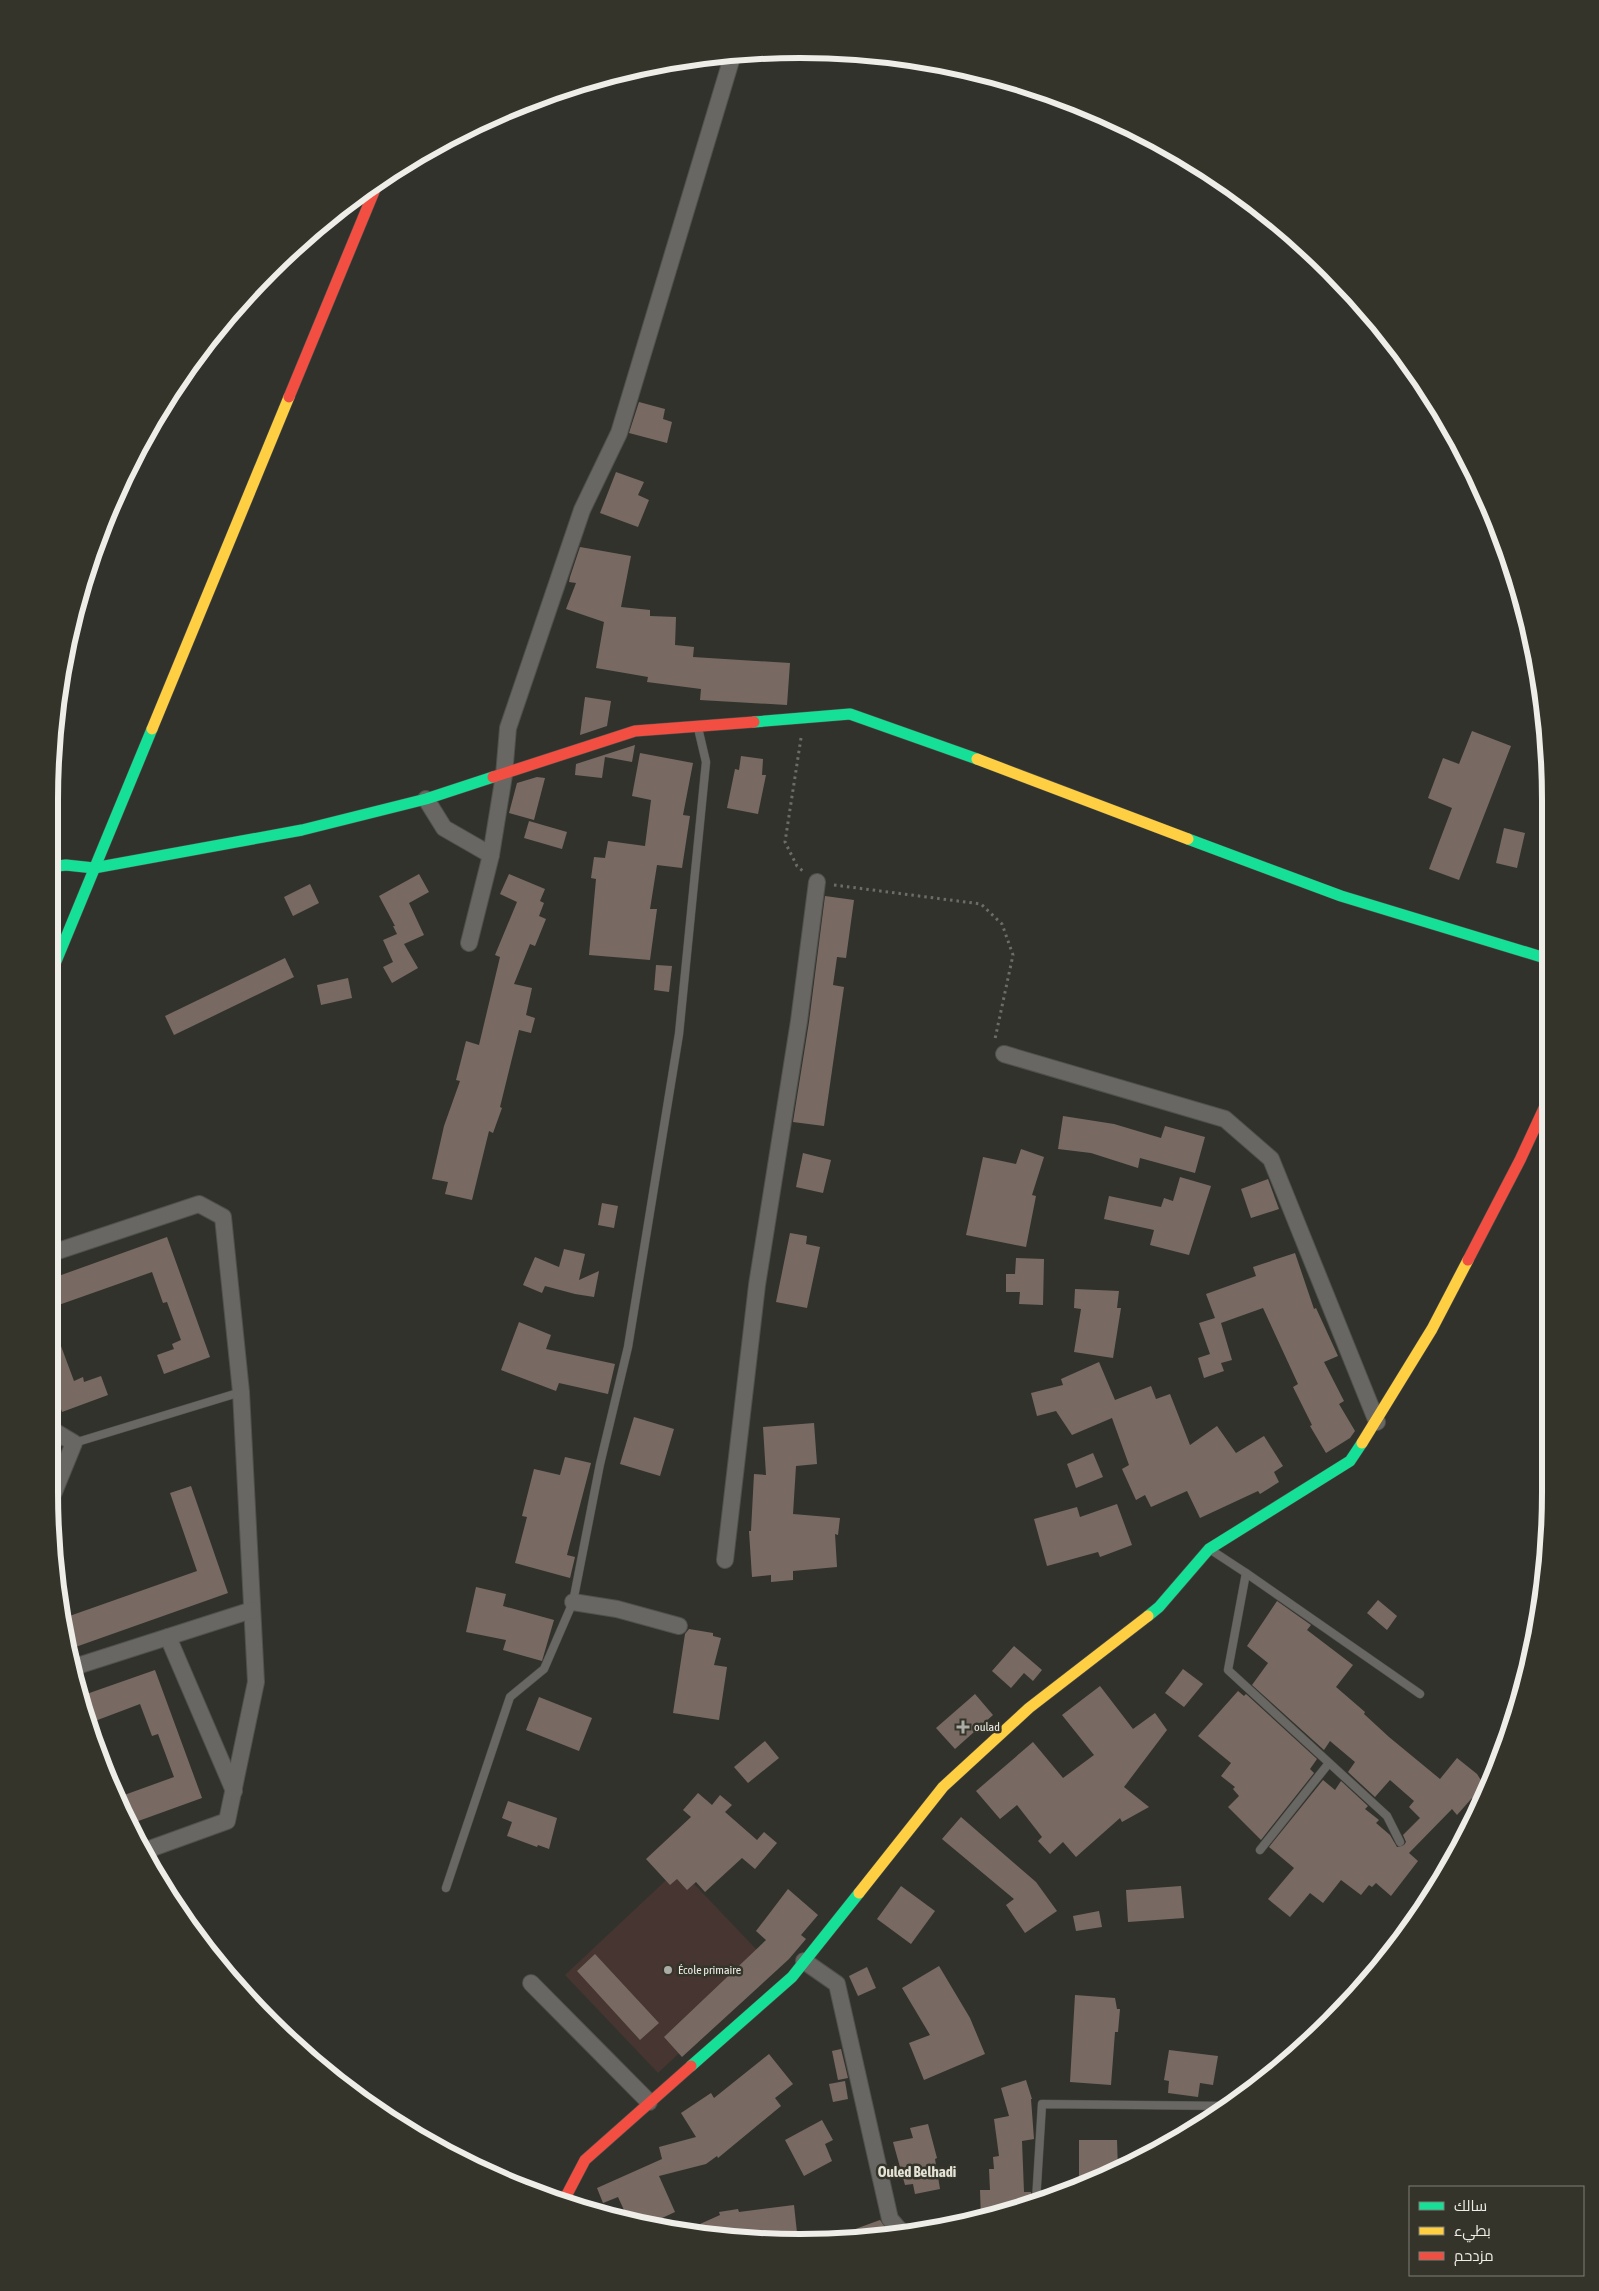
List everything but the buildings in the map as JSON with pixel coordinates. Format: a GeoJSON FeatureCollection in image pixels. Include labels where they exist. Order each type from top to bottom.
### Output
{"type":"FeatureCollection","features":[{"type":"Feature","properties":{"kind":"street"},"geometry":{"type":"LineString","coordinates":[[470,943],[491,855],[504,775],[508,728],[582,510],[619,433],[731,61]]}},
{"type":"Feature","properties":{"kind":"street"},"geometry":{"type":"LineString","coordinates":[[58,956],[374,193]]}},
{"type":"Feature","properties":{"kind":"street"},"geometry":{"type":"LineString","coordinates":[[58,866],[94,868],[302,830],[426,799],[635,731],[850,714],[940,745],[1341,896],[1542,957]]}},
{"type":"Feature","properties":{"kind":"street"},"geometry":{"type":"LineString","coordinates":[[426,799],[444,828],[491,855]]}},
{"type":"Feature","properties":{"kind":"street"},"geometry":{"type":"LineString","coordinates":[[725,1560],[757,1286],[799,1021],[817,882]]}},
{"type":"Feature","properties":{"kind":"street"},"geometry":{"type":"LineString","coordinates":[[1004,1054],[1225,1119],[1271,1159],[1377,1422]]}},
{"type":"Feature","properties":{"kind":"street"},"geometry":{"type":"LineString","coordinates":[[566,2196],[585,2160],[792,1977],[943,1787],[1029,1708],[1158,1607],[1209,1549],[1350,1461],[1377,1422],[1432,1329],[1520,1160],[1542,1113]]}},
{"type":"Feature","properties":{"kind":"street"},"geometry":{"type":"LineString","coordinates":[[58,1250],[198,1204],[223,1217],[241,1392],[256,1682],[228,1821],[150,1849]]}},
{"type":"Feature","properties":{"kind":"street"},"geometry":{"type":"LineString","coordinates":[[58,1433],[74,1442],[58,1482]]}},
{"type":"Feature","properties":{"kind":"street"},"geometry":{"type":"LineString","coordinates":[[573,1602],[618,1609],[679,1626]]}},
{"type":"Feature","properties":{"kind":"street"},"geometry":{"type":"LineString","coordinates":[[79,1666],[252,1610]]}},
{"type":"Feature","properties":{"kind":"street"},"geometry":{"type":"LineString","coordinates":[[168,1637],[234,1791]]}},
{"type":"Feature","properties":{"kind":"street"},"geometry":{"type":"LineString","coordinates":[[804,1961],[836,1984],[890,2219],[897,2227]]}},
{"type":"Feature","properties":{"kind":"street"},"geometry":{"type":"LineString","coordinates":[[531,1983],[649,2102]]}},
{"type":"Feature","properties":{"kind":"lane"},"geometry":{"type":"LineString","coordinates":[[446,1888],[510,1697],[544,1669],[573,1602],[600,1464],[628,1347],[679,1034],[706,762],[698,726]]}},
{"type":"Feature","properties":{"kind":"lane"},"geometry":{"type":"LineString","coordinates":[[74,1442],[241,1392]]}},
{"type":"Feature","properties":{"kind":"lane"},"geometry":{"type":"LineString","coordinates":[[1209,1549],[1420,1694]]}},
{"type":"Feature","properties":{"kind":"lane"},"geometry":{"type":"LineString","coordinates":[[1246,1573],[1228,1670],[1387,1816],[1400,1842]]}},
{"type":"Feature","properties":{"kind":"lane"},"geometry":{"type":"LineString","coordinates":[[1260,1850],[1329,1763]]}},
{"type":"Feature","properties":{"kind":"lane"},"geometry":{"type":"LineString","coordinates":[[1036,2194],[1042,2104],[1215,2106]]}},
{"type":"Feature","properties":{"kind":"path"},"geometry":{"type":"LineString","coordinates":[[804,717],[785,842],[797,866],[817,882],[982,904],[1002,924],[1013,955],[995,1039],[1004,1054]]}},
{"type":"Feature","properties":{"kind":"shaded area","name":"École primaire"},"geometry":{"type":"Polygon","coordinates":[[[679,1868],[772,1966],[658,2073],[565,1975],[679,1868]]]}},
{"type":"Feature","properties":{"kind":"traffic: fast"},"geometry":{"type":"LineString","coordinates":[[754,722],[850,714],[977,759]]}},
{"type":"Feature","properties":{"kind":"traffic: fast"},"geometry":{"type":"LineString","coordinates":[[58,957],[152,729]]}},
{"type":"Feature","properties":{"kind":"traffic: fast"},"geometry":{"type":"LineString","coordinates":[[58,866],[94,868],[302,830],[426,799],[493,777]]}},
{"type":"Feature","properties":{"kind":"traffic: fast"},"geometry":{"type":"LineString","coordinates":[[1188,839],[1341,896],[1542,957]]}},
{"type":"Feature","properties":{"kind":"traffic: fast"},"geometry":{"type":"LineString","coordinates":[[1148,1616],[1159,1607],[1209,1549],[1350,1461],[1362,1443]]}},
{"type":"Feature","properties":{"kind":"traffic: fast"},"geometry":{"type":"LineString","coordinates":[[691,2066],[792,1977],[859,1893]]}},
{"type":"Feature","properties":{"kind":"traffic: slow"},"geometry":{"type":"LineString","coordinates":[[152,729],[289,397]]}},
{"type":"Feature","properties":{"kind":"traffic: slow"},"geometry":{"type":"LineString","coordinates":[[977,759],[1188,839]]}},
{"type":"Feature","properties":{"kind":"traffic: slow"},"geometry":{"type":"LineString","coordinates":[[1362,1443],[1432,1329],[1468,1260]]}},
{"type":"Feature","properties":{"kind":"traffic: slow"},"geometry":{"type":"LineString","coordinates":[[859,1893],[943,1787],[1029,1708],[1148,1616]]}},
{"type":"Feature","properties":{"kind":"traffic: jam"},"geometry":{"type":"LineString","coordinates":[[289,397],[374,193]]}},
{"type":"Feature","properties":{"kind":"traffic: jam"},"geometry":{"type":"LineString","coordinates":[[493,777],[635,731],[754,722]]}},
{"type":"Feature","properties":{"kind":"traffic: jam"},"geometry":{"type":"LineString","coordinates":[[1468,1260],[1520,1160],[1542,1113]]}},
{"type":"Feature","properties":{"kind":"traffic: jam"},"geometry":{"type":"LineString","coordinates":[[566,2196],[585,2160],[691,2066]]}},
{"type":"Feature","properties":{"kind":"place","name":"oulad"},"geometry":{"type":"Point","coordinates":[963,1727]}},
{"type":"Feature","properties":{"kind":"place","name":"École primaire"},"geometry":{"type":"Point","coordinates":[668,1970]}},
{"type":"Feature","properties":{"kind":"district","name":"Ouled Belhadi"},"geometry":{"type":"Point","coordinates":[917,2171]}}]}
